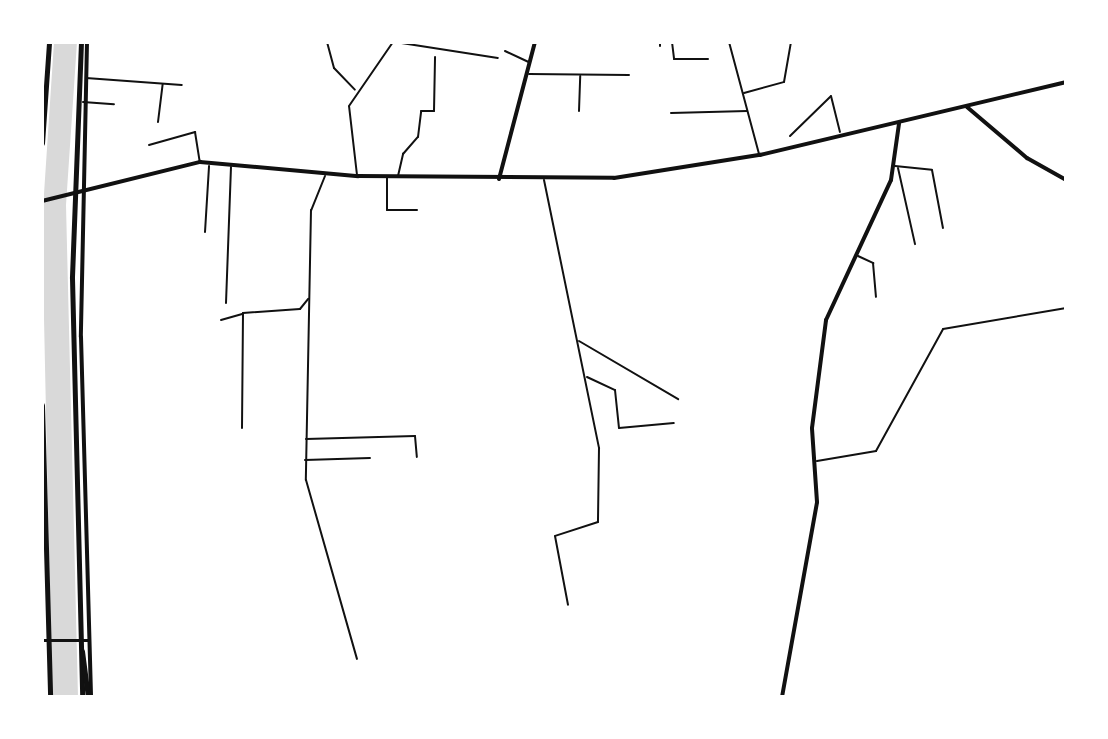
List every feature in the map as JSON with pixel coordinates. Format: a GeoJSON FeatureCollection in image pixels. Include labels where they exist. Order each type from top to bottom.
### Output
{"type":"FeatureCollection","features":[{"type":"Feature","properties":{"kind":"highway"},"geometry":{"type":"LineString","coordinates":[[42,143],[49,42]]}},
{"type":"Feature","properties":{"kind":"highway"},"geometry":{"type":"LineString","coordinates":[[84,42],[72,278],[79,643],[87,697]]}},
{"type":"Feature","properties":{"kind":"highway"},"geometry":{"type":"LineString","coordinates":[[42,405],[48,697]]}},
{"type":"Feature","properties":{"kind":"main road"},"geometry":{"type":"LineString","coordinates":[[84,42],[80,191],[87,697]]}},
{"type":"Feature","properties":{"kind":"main road"},"geometry":{"type":"LineString","coordinates":[[499,179],[535,42]]}},
{"type":"Feature","properties":{"kind":"main road"},"geometry":{"type":"LineString","coordinates":[[42,201],[200,162],[358,176],[544,180],[614,178],[760,155],[1066,82]]}},
{"type":"Feature","properties":{"kind":"main road"},"geometry":{"type":"LineString","coordinates":[[967,107],[1027,158],[1066,180]]}},
{"type":"Feature","properties":{"kind":"main road"},"geometry":{"type":"LineString","coordinates":[[782,697],[817,461],[812,428],[826,320],[897,167],[899,124]]}},
{"type":"Feature","properties":{"kind":"street"},"geometry":{"type":"LineString","coordinates":[[42,640],[79,643],[88,640]]}},
{"type":"Feature","properties":{"kind":"lane"},"geometry":{"type":"LineString","coordinates":[[358,176],[346,120],[358,94],[394,42],[433,43],[498,58]]}},
{"type":"Feature","properties":{"kind":"lane"},"geometry":{"type":"LineString","coordinates":[[672,42],[674,59],[708,59]]}},
{"type":"Feature","properties":{"kind":"lane"},"geometry":{"type":"LineString","coordinates":[[729,42],[760,155]]}},
{"type":"Feature","properties":{"kind":"lane"},"geometry":{"type":"LineString","coordinates":[[743,94],[784,82],[791,42]]}},
{"type":"Feature","properties":{"kind":"lane"},"geometry":{"type":"LineString","coordinates":[[505,51],[531,63]]}},
{"type":"Feature","properties":{"kind":"lane"},"geometry":{"type":"LineString","coordinates":[[397,177],[403,154],[418,137],[421,111],[434,111],[435,57]]}},
{"type":"Feature","properties":{"kind":"lane"},"geometry":{"type":"LineString","coordinates":[[529,74],[629,75]]}},
{"type":"Feature","properties":{"kind":"lane"},"geometry":{"type":"LineString","coordinates":[[579,111],[580,75]]}},
{"type":"Feature","properties":{"kind":"lane"},"geometry":{"type":"LineString","coordinates":[[85,78],[182,85]]}},
{"type":"Feature","properties":{"kind":"lane"},"geometry":{"type":"LineString","coordinates":[[158,122],[164,83]]}},
{"type":"Feature","properties":{"kind":"lane"},"geometry":{"type":"LineString","coordinates":[[83,102],[114,104]]}},
{"type":"Feature","properties":{"kind":"lane"},"geometry":{"type":"LineString","coordinates":[[671,113],[748,111]]}},
{"type":"Feature","properties":{"kind":"lane"},"geometry":{"type":"LineString","coordinates":[[149,145],[195,132],[200,162]]}},
{"type":"Feature","properties":{"kind":"lane"},"geometry":{"type":"LineString","coordinates":[[205,232],[209,163]]}},
{"type":"Feature","properties":{"kind":"lane"},"geometry":{"type":"LineString","coordinates":[[226,303],[231,166]]}},
{"type":"Feature","properties":{"kind":"lane"},"geometry":{"type":"LineString","coordinates":[[915,244],[897,167],[932,170],[943,228]]}},
{"type":"Feature","properties":{"kind":"lane"},"geometry":{"type":"LineString","coordinates":[[325,174],[311,210],[304,460],[357,659]]}},
{"type":"Feature","properties":{"kind":"lane"},"geometry":{"type":"LineString","coordinates":[[387,177],[387,210],[417,210]]}},
{"type":"Feature","properties":{"kind":"lane"},"geometry":{"type":"LineString","coordinates":[[544,180],[587,377],[599,448],[598,522],[555,536],[568,605]]}},
{"type":"Feature","properties":{"kind":"lane"},"geometry":{"type":"LineString","coordinates":[[856,256],[873,263],[876,297]]}},
{"type":"Feature","properties":{"kind":"lane"},"geometry":{"type":"LineString","coordinates":[[221,320],[243,313],[300,309],[309,298]]}},
{"type":"Feature","properties":{"kind":"lane"},"geometry":{"type":"LineString","coordinates":[[817,461],[876,451],[943,329],[1066,308]]}},
{"type":"Feature","properties":{"kind":"lane"},"geometry":{"type":"LineString","coordinates":[[242,428],[243,313]]}},
{"type":"Feature","properties":{"kind":"lane"},"geometry":{"type":"LineString","coordinates":[[578,341],[678,399]]}},
{"type":"Feature","properties":{"kind":"lane"},"geometry":{"type":"LineString","coordinates":[[587,377],[615,390],[619,428],[674,423]]}},
{"type":"Feature","properties":{"kind":"lane"},"geometry":{"type":"LineString","coordinates":[[304,439],[415,436],[417,457]]}},
{"type":"Feature","properties":{"kind":"lane"},"geometry":{"type":"LineString","coordinates":[[304,460],[370,458]]}},
{"type":"Feature","properties":{"kind":"path"},"geometry":{"type":"LineString","coordinates":[[327,42],[334,68],[358,94]]}},
{"type":"Feature","properties":{"kind":"path"},"geometry":{"type":"LineString","coordinates":[[790,136],[831,96],[841,137]]}},
{"type":"Feature","properties":{"kind":"shaded area"},"geometry":{"type":"Polygon","coordinates":[[[54,42],[77,42],[66,205],[78,697],[52,697],[42,224],[54,42]]]}}]}
